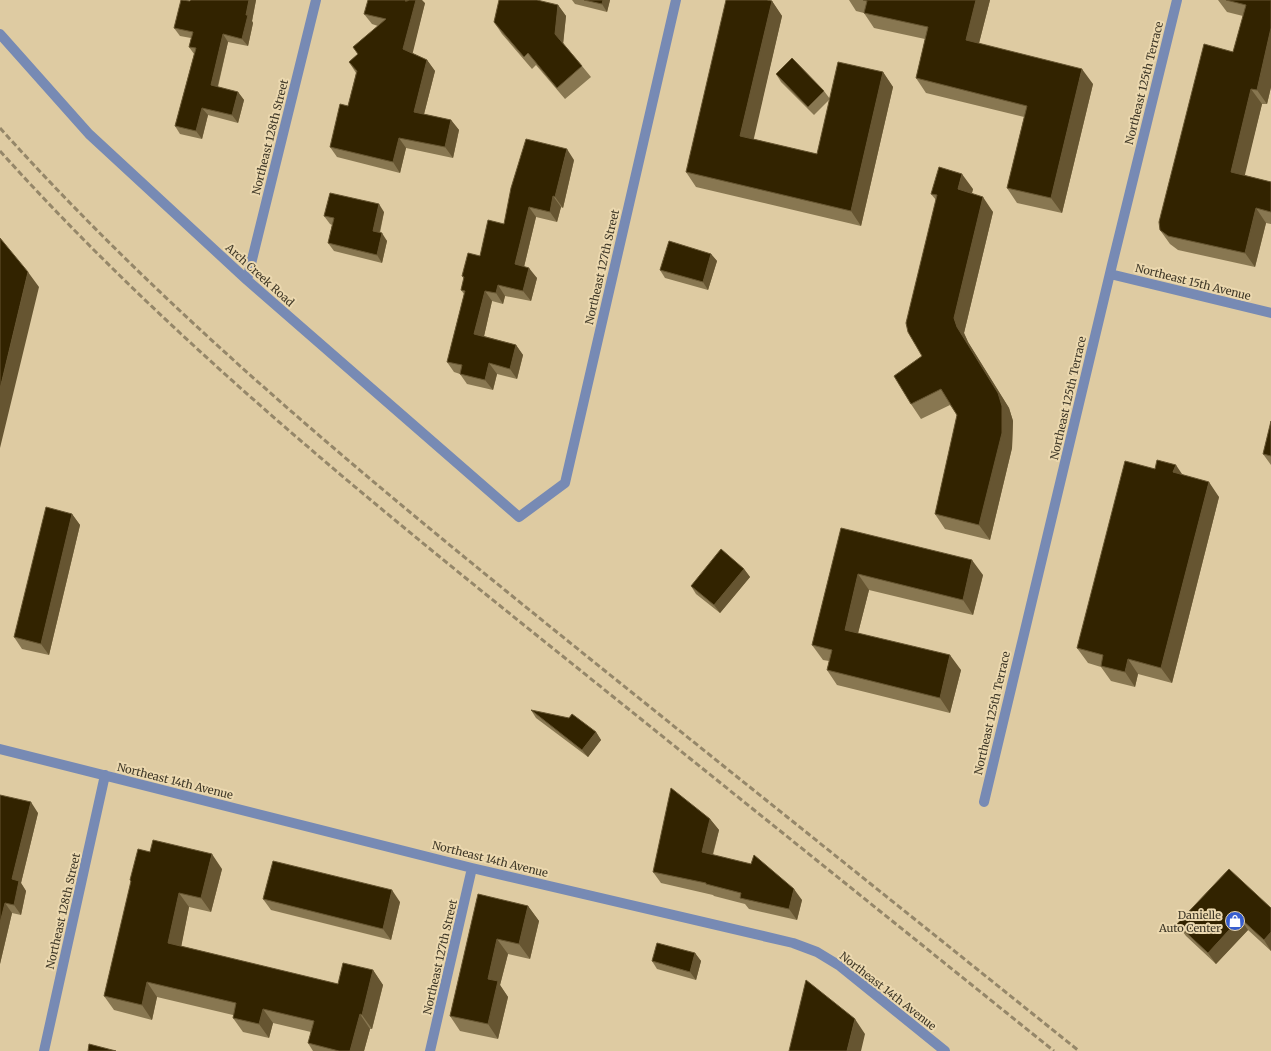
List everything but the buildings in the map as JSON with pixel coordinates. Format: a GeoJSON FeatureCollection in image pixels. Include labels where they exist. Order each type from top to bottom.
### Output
{"type":"FeatureCollection","features":[{"type":"Feature","properties":{"kind":"street","name":"Northeast 128th Street"},"geometry":{"type":"LineString","coordinates":[[247,280],[316,0]]}},
{"type":"Feature","properties":{"kind":"street","name":"Northeast 127th Street"},"geometry":{"type":"LineString","coordinates":[[519,517],[565,483],[676,0]]}},
{"type":"Feature","properties":{"kind":"street","name":"Northeast 125th Terrace"},"geometry":{"type":"LineString","coordinates":[[984,802],[1177,0]]}},
{"type":"Feature","properties":{"kind":"street","name":"Arch Creek Road"},"geometry":{"type":"LineString","coordinates":[[0,34],[89,134],[247,280],[519,517]]}},
{"type":"Feature","properties":{"kind":"street","name":"Northeast 15th Avenue"},"geometry":{"type":"LineString","coordinates":[[1110,274],[1271,313]]}},
{"type":"Feature","properties":{"kind":"street","name":"Northeast 14th Avenue"},"geometry":{"type":"LineString","coordinates":[[0,749],[472,868],[793,943],[817,952],[840,966],[945,1051]]}},
{"type":"Feature","properties":{"kind":"street","name":"Northeast 128th Street"},"geometry":{"type":"LineString","coordinates":[[44,1051],[105,775]]}},
{"type":"Feature","properties":{"kind":"street","name":"Northeast 127th Street"},"geometry":{"type":"LineString","coordinates":[[430,1051],[472,868]]}},
{"type":"Feature","properties":{"kind":"railway"},"geometry":{"type":"LineString","coordinates":[[0,128],[68,201],[138,271],[284,405],[435,533],[1079,1051]]}},
{"type":"Feature","properties":{"kind":"railway"},"geometry":{"type":"LineString","coordinates":[[0,151],[65,221],[132,288],[272,416],[344,478],[491,599],[1054,1051]]}},
{"type":"Feature","properties":{"kind":"place","name":"Danielle Auto Center"},"geometry":{"type":"Point","coordinates":[1235,921]}}]}
